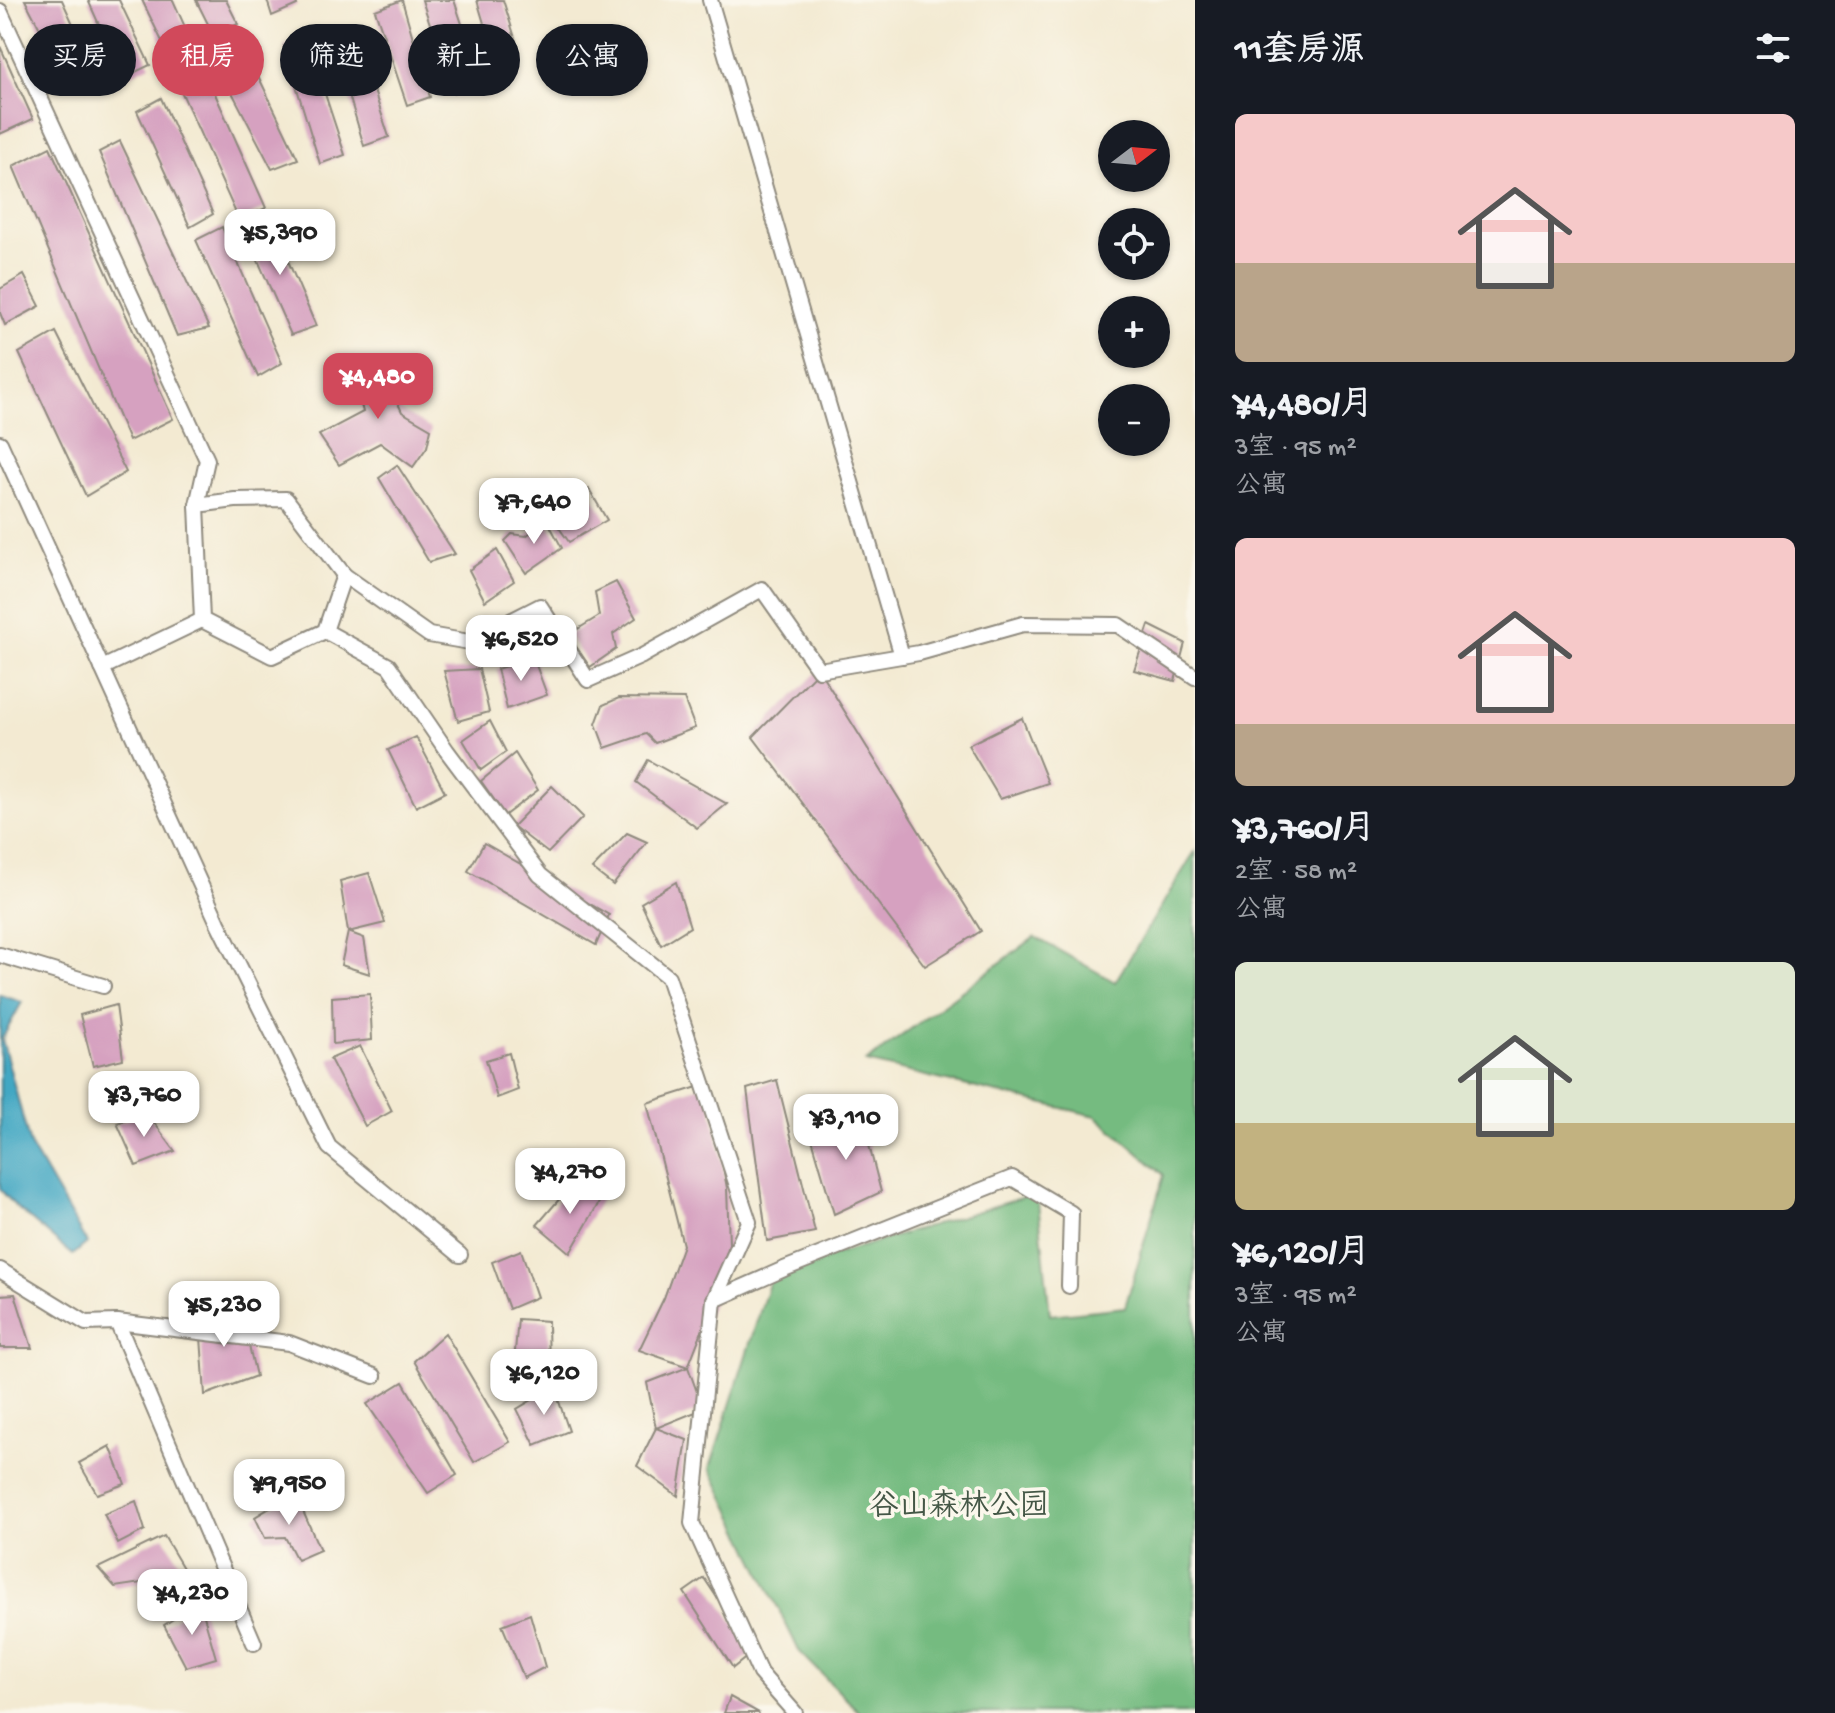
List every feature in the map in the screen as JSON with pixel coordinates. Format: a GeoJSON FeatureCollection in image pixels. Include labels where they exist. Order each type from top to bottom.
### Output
{"type":"FeatureCollection","features":[{"type":"Feature","properties":{"kind":"street"},"geometry":{"type":"LineString","coordinates":[[710,0],[902,656]]}},
{"type":"Feature","properties":{"kind":"street"},"geometry":{"type":"LineString","coordinates":[[0,11],[207,460],[197,505],[202,620]]}},
{"type":"Feature","properties":{"kind":"street"},"geometry":{"type":"LineString","coordinates":[[0,443],[218,923],[329,1147],[460,1255]]}},
{"type":"Feature","properties":{"kind":"street"},"geometry":{"type":"LineString","coordinates":[[197,505],[235,500],[286,499],[344,575],[429,635],[469,642],[540,606],[588,680],[642,656],[762,589],[819,670],[902,656],[1023,624],[1118,625],[1195,677]]}},
{"type":"Feature","properties":{"kind":"street"},"geometry":{"type":"LineString","coordinates":[[202,620],[272,656],[325,631],[344,575]]}},
{"type":"Feature","properties":{"kind":"street"},"geometry":{"type":"LineString","coordinates":[[102,668],[202,620]]}},
{"type":"Feature","properties":{"kind":"street"},"geometry":{"type":"LineString","coordinates":[[325,631],[389,666],[447,751],[540,875],[668,977],[749,1222],[714,1300],[692,1523],[760,1673],[795,1713]]}},
{"type":"Feature","properties":{"kind":"street"},"geometry":{"type":"LineString","coordinates":[[0,955],[103,986]]}},
{"type":"Feature","properties":{"kind":"street"},"geometry":{"type":"LineString","coordinates":[[714,1300],[1012,1178],[1071,1213],[1069,1286]]}},
{"type":"Feature","properties":{"kind":"street"},"geometry":{"type":"LineString","coordinates":[[0,1270],[86,1323],[117,1322],[289,1343],[374,1376]]}},
{"type":"Feature","properties":{"kind":"street"},"geometry":{"type":"LineString","coordinates":[[117,1322],[254,1643]]}},
{"type":"Feature","properties":{"kind":"green space","name":"谷山森林公园"},"geometry":{"type":"Polygon","coordinates":[[[1195,851],[1195,1713],[860,1713],[799,1651],[710,1468],[772,1274],[1037,1193],[1050,1315],[1125,1307],[1164,1175],[1096,1116],[866,1062],[1035,937],[1115,982],[1195,851]]]}},
{"type":"Feature","properties":{"kind":"water"},"geometry":{"type":"Polygon","coordinates":[[[0,995],[22,1002],[2,1039],[30,1145],[87,1243],[73,1255],[15,1206],[0,1189],[0,995]]]}},
{"type":"Feature","properties":{"kind":"building"},"geometry":{"type":"Polygon","coordinates":[[[25,0],[62,0],[73,24],[37,24],[25,0]]]}},
{"type":"Feature","properties":{"kind":"building"},"geometry":{"type":"Polygon","coordinates":[[[88,0],[119,0],[130,24],[99,24],[88,0]]]}},
{"type":"Feature","properties":{"kind":"building"},"geometry":{"type":"Polygon","coordinates":[[[142,0],[173,0],[184,24],[154,24],[142,0]]]}},
{"type":"Feature","properties":{"kind":"building"},"geometry":{"type":"Polygon","coordinates":[[[196,0],[226,0],[238,24],[208,24],[196,0]]]}},
{"type":"Feature","properties":{"kind":"building"},"geometry":{"type":"Polygon","coordinates":[[[267,0],[295,0],[297,5],[272,16],[267,0]]]}},
{"type":"Feature","properties":{"kind":"building"},"geometry":{"type":"Polygon","coordinates":[[[402,0],[409,24],[408,96],[430,97],[407,105],[392,60],[392,24],[380,24],[375,10],[402,0]]]}},
{"type":"Feature","properties":{"kind":"building"},"geometry":{"type":"Polygon","coordinates":[[[422,0],[454,0],[462,24],[430,24],[422,0]]]}},
{"type":"Feature","properties":{"kind":"building"},"geometry":{"type":"Polygon","coordinates":[[[477,0],[503,0],[511,24],[484,24],[477,0]]]}},
{"type":"Feature","properties":{"kind":"building"},"geometry":{"type":"Polygon","coordinates":[[[136,36],[150,65],[136,72],[136,36]]]}},
{"type":"Feature","properties":{"kind":"building"},"geometry":{"type":"Polygon","coordinates":[[[0,46],[33,119],[0,134],[0,46]]]}},
{"type":"Feature","properties":{"kind":"building"},"geometry":{"type":"Polygon","coordinates":[[[264,88],[298,159],[272,169],[234,96],[264,96],[264,88]]]}},
{"type":"Feature","properties":{"kind":"building"},"geometry":{"type":"Polygon","coordinates":[[[183,96],[216,96],[266,208],[239,220],[183,96]]]}},
{"type":"Feature","properties":{"kind":"building"},"geometry":{"type":"Polygon","coordinates":[[[299,96],[326,96],[345,155],[320,164],[299,96]]]}},
{"type":"Feature","properties":{"kind":"building"},"geometry":{"type":"Polygon","coordinates":[[[349,96],[376,96],[389,137],[364,146],[349,96]]]}},
{"type":"Feature","properties":{"kind":"building"},"geometry":{"type":"Polygon","coordinates":[[[161,98],[213,214],[190,227],[137,111],[161,98]]]}},
{"type":"Feature","properties":{"kind":"building"},"geometry":{"type":"Polygon","coordinates":[[[120,141],[209,328],[177,336],[99,152],[120,141]]]}},
{"type":"Feature","properties":{"kind":"building"},"geometry":{"type":"Polygon","coordinates":[[[50,147],[173,419],[129,441],[13,166],[50,147]]]}},
{"type":"Feature","properties":{"kind":"building"},"geometry":{"type":"Polygon","coordinates":[[[270,219],[316,326],[291,335],[245,231],[270,219]]]}},
{"type":"Feature","properties":{"kind":"building"},"geometry":{"type":"Polygon","coordinates":[[[222,227],[282,363],[258,377],[196,240],[222,227]]]}},
{"type":"Feature","properties":{"kind":"building"},"geometry":{"type":"Polygon","coordinates":[[[24,275],[40,306],[5,325],[0,313],[0,289],[24,275]]]}},
{"type":"Feature","properties":{"kind":"building"},"geometry":{"type":"Polygon","coordinates":[[[56,332],[126,472],[86,496],[19,353],[56,332]]]}},
{"type":"Feature","properties":{"kind":"building"},"geometry":{"type":"Polygon","coordinates":[[[394,363],[395,397],[402,412],[431,429],[427,447],[413,467],[380,443],[339,465],[319,435],[363,412],[351,368],[394,363]]]}},
{"type":"Feature","properties":{"kind":"building"},"geometry":{"type":"Polygon","coordinates":[[[397,465],[455,554],[429,562],[379,478],[397,465]]]}},
{"type":"Feature","properties":{"kind":"building"},"geometry":{"type":"Polygon","coordinates":[[[589,489],[607,520],[569,542],[555,522],[577,505],[573,498],[589,489]]]}},
{"type":"Feature","properties":{"kind":"building"},"geometry":{"type":"Polygon","coordinates":[[[547,520],[562,548],[526,573],[505,541],[512,534],[526,536],[547,520]]]}},
{"type":"Feature","properties":{"kind":"building"},"geometry":{"type":"Polygon","coordinates":[[[497,550],[514,581],[485,601],[469,570],[497,550]]]}},
{"type":"Feature","properties":{"kind":"building"},"geometry":{"type":"Polygon","coordinates":[[[616,582],[636,618],[613,634],[616,649],[590,667],[568,635],[599,616],[595,592],[616,582]]]}},
{"type":"Feature","properties":{"kind":"building"},"geometry":{"type":"Polygon","coordinates":[[[1149,625],[1185,643],[1175,681],[1134,670],[1149,625]]]}},
{"type":"Feature","properties":{"kind":"building"},"geometry":{"type":"Polygon","coordinates":[[[533,657],[547,695],[507,709],[497,669],[533,657]]]}},
{"type":"Feature","properties":{"kind":"building"},"geometry":{"type":"Polygon","coordinates":[[[479,669],[489,712],[458,721],[444,671],[479,669]]]}},
{"type":"Feature","properties":{"kind":"building"},"geometry":{"type":"Polygon","coordinates":[[[819,670],[981,931],[925,966],[753,737],[819,670]]]}},
{"type":"Feature","properties":{"kind":"building"},"geometry":{"type":"Polygon","coordinates":[[[619,698],[684,699],[695,728],[655,743],[646,734],[605,748],[596,724],[603,705],[619,698]]]}},
{"type":"Feature","properties":{"kind":"building"},"geometry":{"type":"Polygon","coordinates":[[[1022,718],[1048,783],[1000,799],[968,745],[1022,718]]]}},
{"type":"Feature","properties":{"kind":"building"},"geometry":{"type":"Polygon","coordinates":[[[490,721],[506,752],[481,770],[463,740],[490,721]]]}},
{"type":"Feature","properties":{"kind":"building"},"geometry":{"type":"Polygon","coordinates":[[[416,737],[445,792],[416,807],[388,750],[416,737]]]}},
{"type":"Feature","properties":{"kind":"building"},"geometry":{"type":"Polygon","coordinates":[[[515,753],[538,790],[505,815],[481,781],[515,753]]]}},
{"type":"Feature","properties":{"kind":"building"},"geometry":{"type":"Polygon","coordinates":[[[648,760],[727,804],[697,828],[636,782],[648,760]]]}},
{"type":"Feature","properties":{"kind":"building"},"geometry":{"type":"Polygon","coordinates":[[[552,786],[583,817],[548,853],[513,826],[552,786]]]}},
{"type":"Feature","properties":{"kind":"building"},"geometry":{"type":"Polygon","coordinates":[[[627,833],[647,842],[613,885],[592,869],[627,833]]]}},
{"type":"Feature","properties":{"kind":"building"},"geometry":{"type":"Polygon","coordinates":[[[484,843],[609,915],[596,945],[468,871],[484,843]]]}},
{"type":"Feature","properties":{"kind":"building"},"geometry":{"type":"Polygon","coordinates":[[[369,873],[385,923],[348,932],[340,881],[369,873]]]}},
{"type":"Feature","properties":{"kind":"building"},"geometry":{"type":"Polygon","coordinates":[[[676,882],[690,927],[661,945],[641,903],[676,882]]]}},
{"type":"Feature","properties":{"kind":"building"},"geometry":{"type":"Polygon","coordinates":[[[348,932],[364,938],[370,974],[341,965],[348,932]]]}},
{"type":"Feature","properties":{"kind":"building"},"geometry":{"type":"Polygon","coordinates":[[[370,994],[372,1040],[333,1044],[332,997],[370,994]]]}},
{"type":"Feature","properties":{"kind":"building"},"geometry":{"type":"Polygon","coordinates":[[[116,1005],[123,1059],[93,1066],[80,1015],[116,1005]]]}},
{"type":"Feature","properties":{"kind":"building"},"geometry":{"type":"Polygon","coordinates":[[[360,1046],[392,1111],[365,1126],[330,1059],[360,1046]]]}},
{"type":"Feature","properties":{"kind":"building"},"geometry":{"type":"Polygon","coordinates":[[[509,1053],[518,1090],[497,1098],[486,1060],[509,1053]]]}},
{"type":"Feature","properties":{"kind":"building"},"geometry":{"type":"Polygon","coordinates":[[[777,1080],[815,1232],[767,1241],[747,1089],[777,1080]]]}},
{"type":"Feature","properties":{"kind":"building"},"geometry":{"type":"Polygon","coordinates":[[[707,1084],[727,1188],[729,1244],[714,1300],[688,1367],[639,1350],[664,1298],[683,1245],[647,1103],[707,1084]]]}},
{"type":"Feature","properties":{"kind":"building"},"geometry":{"type":"Polygon","coordinates":[[[860,1110],[881,1192],[834,1214],[810,1132],[860,1110]]]}},
{"type":"Feature","properties":{"kind":"building"},"geometry":{"type":"Polygon","coordinates":[[[147,1113],[175,1151],[136,1166],[117,1123],[147,1113]]]}},
{"type":"Feature","properties":{"kind":"building"},"geometry":{"type":"Polygon","coordinates":[[[574,1182],[601,1199],[570,1253],[537,1225],[574,1182]]]}},
{"type":"Feature","properties":{"kind":"building"},"geometry":{"type":"Polygon","coordinates":[[[521,1250],[537,1297],[509,1309],[492,1262],[521,1250]]]}},
{"type":"Feature","properties":{"kind":"building"},"geometry":{"type":"Polygon","coordinates":[[[15,1294],[32,1348],[0,1348],[0,1295],[15,1294]]]}},
{"type":"Feature","properties":{"kind":"building"},"geometry":{"type":"Polygon","coordinates":[[[199,1308],[241,1311],[256,1376],[205,1395],[199,1308]]]}},
{"type":"Feature","properties":{"kind":"building"},"geometry":{"type":"Polygon","coordinates":[[[518,1319],[548,1321],[549,1370],[514,1362],[518,1319]]]}},
{"type":"Feature","properties":{"kind":"building"},"geometry":{"type":"Polygon","coordinates":[[[445,1333],[510,1442],[474,1462],[414,1361],[445,1333]]]}},
{"type":"Feature","properties":{"kind":"building"},"geometry":{"type":"Polygon","coordinates":[[[688,1367],[703,1409],[656,1428],[647,1383],[688,1367]]]}},
{"type":"Feature","properties":{"kind":"building"},"geometry":{"type":"Polygon","coordinates":[[[403,1382],[457,1475],[428,1493],[367,1404],[403,1382]]]}},
{"type":"Feature","properties":{"kind":"building"},"geometry":{"type":"Polygon","coordinates":[[[554,1387],[569,1431],[535,1445],[517,1409],[554,1387]]]}},
{"type":"Feature","properties":{"kind":"building"},"geometry":{"type":"Polygon","coordinates":[[[656,1428],[687,1440],[678,1496],[637,1466],[656,1428]]]}},
{"type":"Feature","properties":{"kind":"building"},"geometry":{"type":"Polygon","coordinates":[[[110,1446],[125,1484],[97,1494],[79,1463],[110,1446]]]}},
{"type":"Feature","properties":{"kind":"building"},"geometry":{"type":"Polygon","coordinates":[[[295,1493],[320,1550],[297,1560],[285,1537],[265,1538],[255,1517],[295,1493]]]}},
{"type":"Feature","properties":{"kind":"building"},"geometry":{"type":"Polygon","coordinates":[[[136,1501],[145,1530],[118,1544],[104,1514],[136,1501]]]}},
{"type":"Feature","properties":{"kind":"building"},"geometry":{"type":"Polygon","coordinates":[[[164,1536],[193,1585],[154,1606],[141,1583],[115,1587],[98,1568],[164,1536]]]}},
{"type":"Feature","properties":{"kind":"building"},"geometry":{"type":"Polygon","coordinates":[[[704,1578],[753,1652],[733,1668],[684,1592],[704,1578]]]}},
{"type":"Feature","properties":{"kind":"building"},"geometry":{"type":"Polygon","coordinates":[[[200,1602],[216,1658],[186,1667],[164,1625],[200,1602]]]}},
{"type":"Feature","properties":{"kind":"building"},"geometry":{"type":"Polygon","coordinates":[[[530,1614],[545,1667],[524,1678],[502,1625],[530,1614]]]}},
{"type":"Feature","properties":{"kind":"building"},"geometry":{"type":"Polygon","coordinates":[[[730,1697],[759,1713],[724,1713],[730,1697]]]}}]}
